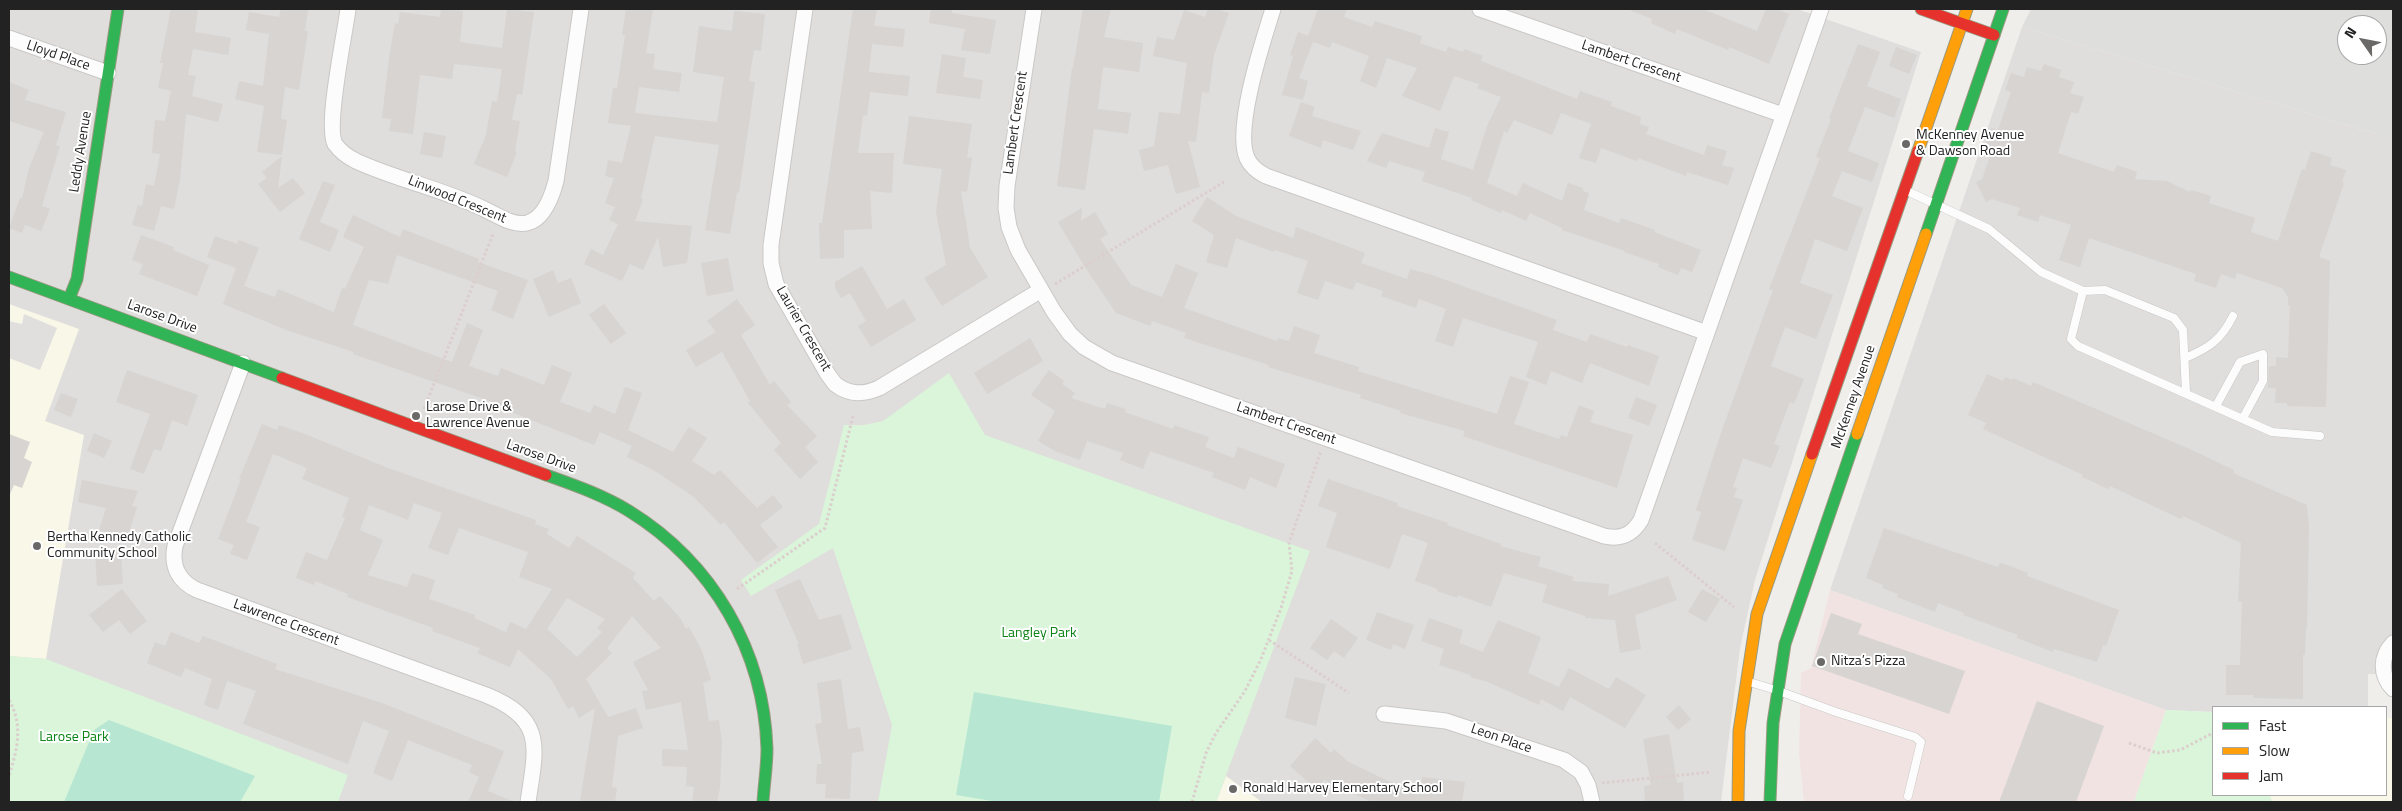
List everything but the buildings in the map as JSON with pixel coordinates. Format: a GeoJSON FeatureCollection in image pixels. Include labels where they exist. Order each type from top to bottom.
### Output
{"type":"FeatureCollection","features":[{"type":"Feature","properties":{"kind":"main road","name":"Leddy Avenue"},"geometry":{"type":"LineString","coordinates":[[69,299],[77,279],[118,9]]}},
{"type":"Feature","properties":{"kind":"main road"},"geometry":{"type":"LineString","coordinates":[[1921,9],[1994,35]]}},
{"type":"Feature","properties":{"kind":"main road","name":"McKenney Avenue"},"geometry":{"type":"LineString","coordinates":[[1738,802],[1738,757],[1744,681],[1757,614],[1967,9]]}},
{"type":"Feature","properties":{"kind":"main road","name":"McKenney Avenue"},"geometry":{"type":"LineString","coordinates":[[1770,802],[1770,755],[1776,690],[1784,644],[2003,9]]}},
{"type":"Feature","properties":{"kind":"main road","name":"Larose Drive"},"geometry":{"type":"LineString","coordinates":[[9,277],[417,429],[556,478],[622,506],[650,523],[680,549],[721,598],[750,654],[760,687],[767,744],[763,802]]}},
{"type":"Feature","properties":{"kind":"street","name":"Linwood Crescent"},"geometry":{"type":"LineString","coordinates":[[348,9],[332,119],[333,138],[336,145],[356,161],[480,207],[507,220],[522,223],[536,219],[542,212],[556,181],[581,9]]}},
{"type":"Feature","properties":{"kind":"street","name":"Laurier Crescent"},"geometry":{"type":"LineString","coordinates":[[805,9],[771,244],[771,263],[782,294],[835,384],[842,389],[854,393],[871,392],[880,388],[1042,291]]}},
{"type":"Feature","properties":{"kind":"street","name":"Lambert Crescent"},"geometry":{"type":"LineString","coordinates":[[1034,9],[1007,186],[1006,208],[1013,239],[1042,291],[1070,334],[1084,347],[1101,358],[1325,438],[1604,536],[1619,538],[1634,530],[1641,520],[1821,9]]}},
{"type":"Feature","properties":{"kind":"street"},"geometry":{"type":"LineString","coordinates":[[1274,9],[1256,62],[1243,136],[1247,158],[1257,171],[1266,176],[1707,333]]}},
{"type":"Feature","properties":{"kind":"street","name":"Lambert Crescent"},"geometry":{"type":"LineString","coordinates":[[1480,9],[1783,115]]}},
{"type":"Feature","properties":{"kind":"street","name":"Lloyd Place"},"geometry":{"type":"LineString","coordinates":[[9,38],[108,73]]}},
{"type":"Feature","properties":{"kind":"street","name":"Lawrence Crescent"},"geometry":{"type":"LineString","coordinates":[[243,363],[175,546],[174,560],[178,573],[188,586],[197,590],[486,695],[508,706],[523,718],[532,732],[535,757],[528,802]]}},
{"type":"Feature","properties":{"kind":"street"},"geometry":{"type":"LineString","coordinates":[[2393,643],[2388,650],[2383,664],[2386,679],[2393,689]]}},
{"type":"Feature","properties":{"kind":"street","name":"Leon Place"},"geometry":{"type":"LineString","coordinates":[[1384,714],[1446,721],[1564,760],[1581,772],[1588,785],[1592,802]]}},
{"type":"Feature","properties":{"kind":"lane"},"geometry":{"type":"LineString","coordinates":[[1905,190],[1989,228],[2042,272],[2083,291],[2105,290],[2174,318],[2183,330],[2186,392]]}},
{"type":"Feature","properties":{"kind":"lane"},"geometry":{"type":"LineString","coordinates":[[2083,291],[2071,338],[2078,346],[2186,392],[2272,432],[2320,436]]}},
{"type":"Feature","properties":{"kind":"lane"},"geometry":{"type":"LineString","coordinates":[[2185,358],[2207,349],[2220,337],[2232,316]]}},
{"type":"Feature","properties":{"kind":"lane"},"geometry":{"type":"LineString","coordinates":[[2216,406],[2240,362],[2263,354],[2263,381],[2243,418]]}},
{"type":"Feature","properties":{"kind":"lane"},"geometry":{"type":"LineString","coordinates":[[1744,681],[1915,737],[1921,742],[1908,796]]}},
{"type":"Feature","properties":{"kind":"path"},"geometry":{"type":"LineString","coordinates":[[1042,291],[1224,182]]}},
{"type":"Feature","properties":{"kind":"path"},"geometry":{"type":"LineString","coordinates":[[417,429],[493,234]]}},
{"type":"Feature","properties":{"kind":"path"},"geometry":{"type":"LineString","coordinates":[[721,598],[825,528],[853,416]]}},
{"type":"Feature","properties":{"kind":"path"},"geometry":{"type":"LineString","coordinates":[[1192,802],[1206,753],[1216,733],[1245,691],[1269,640],[1292,572],[1289,543],[1325,438]]}},
{"type":"Feature","properties":{"kind":"path"},"geometry":{"type":"LineString","coordinates":[[1655,542],[1734,607]]}},
{"type":"Feature","properties":{"kind":"path"},"geometry":{"type":"LineString","coordinates":[[1269,640],[1349,693]]}},
{"type":"Feature","properties":{"kind":"path"},"geometry":{"type":"LineString","coordinates":[[9,700],[16,713],[18,733],[17,750],[9,775]]}},
{"type":"Feature","properties":{"kind":"path"},"geometry":{"type":"LineString","coordinates":[[2129,743],[2157,752],[2180,750],[2212,734]]}},
{"type":"Feature","properties":{"kind":"path"},"geometry":{"type":"LineString","coordinates":[[1588,785],[1711,772]]}},
{"type":"Feature","properties":{"kind":"shaded area"},"geometry":{"type":"Polygon","coordinates":[[[9,9],[1797,9],[1921,52],[1755,580],[1740,648],[1721,802],[9,802],[9,9]]]}},
{"type":"Feature","properties":{"kind":"shaded area"},"geometry":{"type":"Polygon","coordinates":[[[2031,9],[2393,9],[2393,135],[2380,135],[2022,27],[2031,9]]]}},
{"type":"Feature","properties":{"kind":"shaded area"},"geometry":{"type":"Polygon","coordinates":[[[2022,27],[2380,135],[2393,135],[2393,674],[2368,674],[2368,706],[2212,706],[2212,712],[2166,710],[1830,590],[2022,27]]]}},
{"type":"Feature","properties":{"kind":"shaded area","name":"Bertha Kennedy Catholic Community School"},"geometry":{"type":"Polygon","coordinates":[[[9,304],[79,329],[45,421],[84,435],[46,659],[9,656],[9,304]]]}},
{"type":"Feature","properties":{"kind":"shaded area"},"geometry":{"type":"Polygon","coordinates":[[[24,314],[57,328],[40,370],[9,358],[9,321],[22,324],[24,314]]]}},
{"type":"Feature","properties":{"kind":"shaded area"},"geometry":{"type":"Polygon","coordinates":[[[1830,590],[2166,710],[2134,802],[1804,802],[1799,753],[1801,673],[1811,668],[1830,590]]]}},
{"type":"Feature","properties":{"kind":"shaded area"},"geometry":{"type":"Polygon","coordinates":[[[2387,718],[2393,718],[2393,802],[2272,802],[2270,796],[2387,796],[2387,718]]]}},
{"type":"Feature","properties":{"kind":"shaded area","name":"Ronald Harvey Elementary School"},"geometry":{"type":"Polygon","coordinates":[[[1226,776],[1262,802],[1216,802],[1226,776]]]}},
{"type":"Feature","properties":{"kind":"green space","name":"Langley Park"},"geometry":{"type":"Polygon","coordinates":[[[949,373],[985,435],[1310,551],[1216,802],[878,802],[892,725],[833,548],[751,596],[741,580],[819,524],[844,425],[864,425],[883,421],[949,373]]]}},
{"type":"Feature","properties":{"kind":"green space","name":"Larose Park"},"geometry":{"type":"Polygon","coordinates":[[[9,656],[46,659],[348,775],[338,802],[9,802],[9,656]]]}},
{"type":"Feature","properties":{"kind":"green space"},"geometry":{"type":"Polygon","coordinates":[[[974,692],[1172,726],[1159,802],[998,802],[956,795],[974,692]]]}},
{"type":"Feature","properties":{"kind":"green space"},"geometry":{"type":"Polygon","coordinates":[[[2166,710],[2212,712],[2212,796],[2270,796],[2272,802],[2134,802],[2166,710]]]}},
{"type":"Feature","properties":{"kind":"green space"},"geometry":{"type":"Polygon","coordinates":[[[109,720],[255,776],[240,802],[64,802],[94,730],[109,720]]]}},
{"type":"Feature","properties":{"kind":"traffic: fast"},"geometry":{"type":"LineString","coordinates":[[69,299],[77,279],[118,9]]}},
{"type":"Feature","properties":{"kind":"traffic: fast"},"geometry":{"type":"LineString","coordinates":[[1926,234],[2003,9]]}},
{"type":"Feature","properties":{"kind":"traffic: fast"},"geometry":{"type":"LineString","coordinates":[[9,277],[282,378]]}},
{"type":"Feature","properties":{"kind":"traffic: fast"},"geometry":{"type":"LineString","coordinates":[[1770,802],[1773,723],[1785,644],[1857,434]]}},
{"type":"Feature","properties":{"kind":"traffic: fast"},"geometry":{"type":"LineString","coordinates":[[546,475],[609,500],[629,511],[659,532],[686,556],[709,583],[728,613],[744,644],[756,678],[764,713],[767,749],[763,802]]}},
{"type":"Feature","properties":{"kind":"traffic: slow"},"geometry":{"type":"LineString","coordinates":[[1918,151],[1967,9]]}},
{"type":"Feature","properties":{"kind":"traffic: slow"},"geometry":{"type":"LineString","coordinates":[[1857,434],[1926,234]]}},
{"type":"Feature","properties":{"kind":"traffic: slow"},"geometry":{"type":"LineString","coordinates":[[1738,802],[1739,731],[1757,614],[1812,454]]}},
{"type":"Feature","properties":{"kind":"traffic: jam"},"geometry":{"type":"LineString","coordinates":[[1921,9],[1994,35]]}},
{"type":"Feature","properties":{"kind":"traffic: jam"},"geometry":{"type":"LineString","coordinates":[[1812,454],[1918,151]]}},
{"type":"Feature","properties":{"kind":"traffic: jam"},"geometry":{"type":"LineString","coordinates":[[282,378],[546,475]]}},
{"type":"Feature","properties":{"kind":"place","name":"McKenney Avenue & Dawson Road"},"geometry":{"type":"Point","coordinates":[1906,144]}},
{"type":"Feature","properties":{"kind":"place","name":"Larose Drive & Lawrence Avenue"},"geometry":{"type":"Point","coordinates":[416,416]}},
{"type":"Feature","properties":{"kind":"place","name":"Bertha Kennedy Catholic Community School"},"geometry":{"type":"Point","coordinates":[37,546]}},
{"type":"Feature","properties":{"kind":"place","name":"Nitza’s Pizza"},"geometry":{"type":"Point","coordinates":[1821,662]}},
{"type":"Feature","properties":{"kind":"place","name":"Ronald Harvey Elementary School"},"geometry":{"type":"Point","coordinates":[1233,789]}}]}
